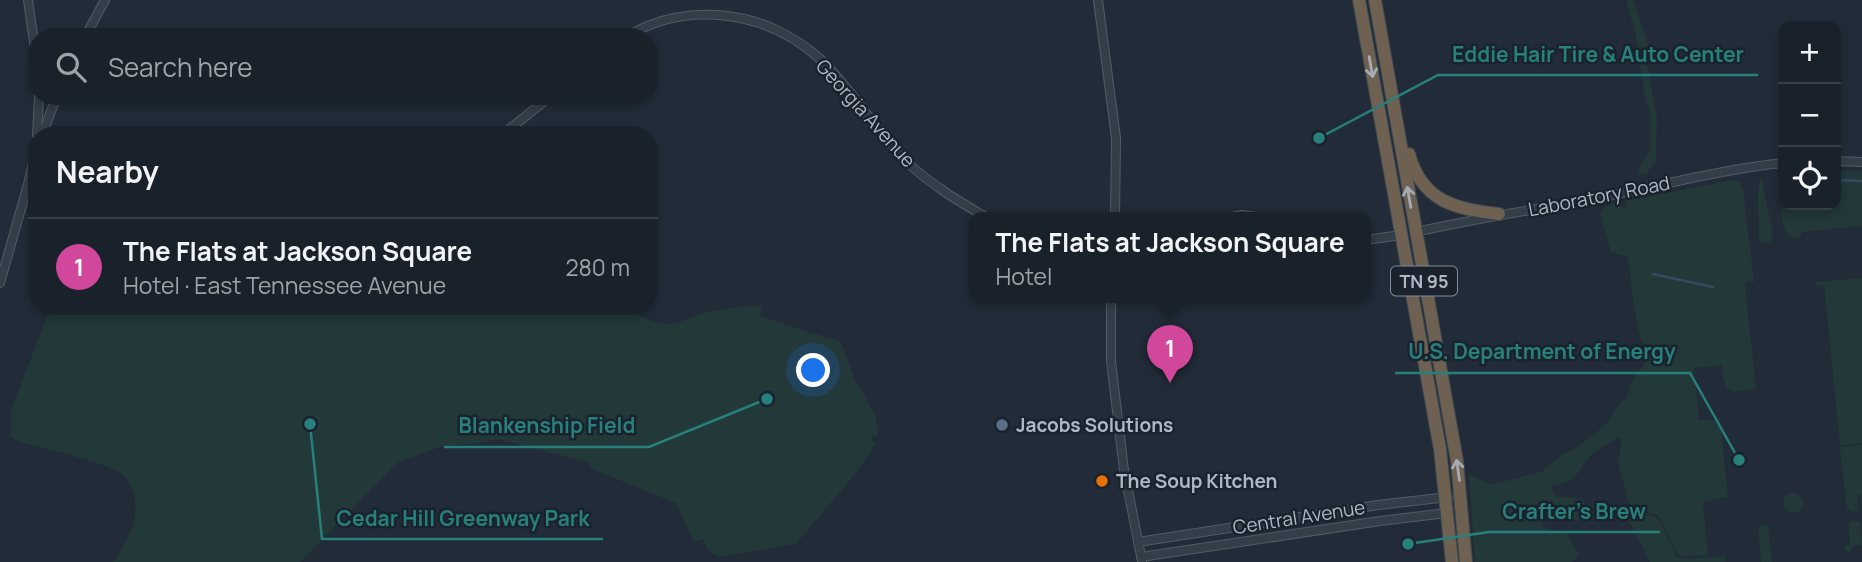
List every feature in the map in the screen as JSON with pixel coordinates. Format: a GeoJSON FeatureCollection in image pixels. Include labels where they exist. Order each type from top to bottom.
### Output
{"type":"FeatureCollection","features":[{"type":"Feature","properties":{"kind":"highway","name":"TN 95"},"geometry":{"type":"LineString","coordinates":[[1359,0],[1447,497],[1452,562]]}},
{"type":"Feature","properties":{"kind":"highway","name":"TN 95"},"geometry":{"type":"LineString","coordinates":[[1375,0],[1461,496],[1466,562]]}},
{"type":"Feature","properties":{"kind":"highway"},"geometry":{"type":"LineString","coordinates":[[1377,98],[1392,95]]}},
{"type":"Feature","properties":{"kind":"highway"},"geometry":{"type":"LineString","coordinates":[[1394,112],[1412,167],[1426,188],[1441,201],[1463,210],[1499,214]]}},
{"type":"Feature","properties":{"kind":"highway"},"geometry":{"type":"LineString","coordinates":[[1401,235],[1416,232]]}},
{"type":"Feature","properties":{"kind":"street"},"geometry":{"type":"LineString","coordinates":[[28,0],[32,28]]}},
{"type":"Feature","properties":{"kind":"street"},"geometry":{"type":"LineString","coordinates":[[90,28],[105,0]]}},
{"type":"Feature","properties":{"kind":"street"},"geometry":{"type":"LineString","coordinates":[[1098,0],[1116,138],[1115,212]]}},
{"type":"Feature","properties":{"kind":"street","name":"Georgia Avenue"},"geometry":{"type":"LineString","coordinates":[[637,28],[660,16],[685,9],[705,8],[740,13],[785,33],[804,45],[835,75],[870,121],[909,164],[950,196],[977,212]]}},
{"type":"Feature","properties":{"kind":"street"},"geometry":{"type":"LineString","coordinates":[[39,105],[39,126]]}},
{"type":"Feature","properties":{"kind":"street"},"geometry":{"type":"LineString","coordinates":[[43,126],[53,105]]}},
{"type":"Feature","properties":{"kind":"street"},"geometry":{"type":"LineString","coordinates":[[513,126],[540,105]]}},
{"type":"Feature","properties":{"kind":"street"},"geometry":{"type":"LineString","coordinates":[[1841,161],[1862,162]]}},
{"type":"Feature","properties":{"kind":"street","name":"Laboratory Road"},"geometry":{"type":"LineString","coordinates":[[1416,232],[1499,214],[1590,200],[1727,171],[1778,164]]}},
{"type":"Feature","properties":{"kind":"street"},"geometry":{"type":"LineString","coordinates":[[0,283],[28,201]]}},
{"type":"Feature","properties":{"kind":"street"},"geometry":{"type":"LineString","coordinates":[[1371,239],[1401,235]]}},
{"type":"Feature","properties":{"kind":"street"},"geometry":{"type":"LineString","coordinates":[[1111,303],[1111,361],[1125,470],[1142,560]]}},
{"type":"Feature","properties":{"kind":"street","name":"Central Avenue"},"geometry":{"type":"LineString","coordinates":[[1138,542],[1378,505],[1461,496]]}},
{"type":"Feature","properties":{"kind":"street"},"geometry":{"type":"LineString","coordinates":[[1378,505],[1380,521]]}},
{"type":"Feature","properties":{"kind":"street","name":"Central Avenue"},"geometry":{"type":"LineString","coordinates":[[1142,560],[1217,545],[1463,511]]}},
{"type":"Feature","properties":{"kind":"street"},"geometry":{"type":"LineString","coordinates":[[1317,515],[1320,530]]}},
{"type":"Feature","properties":{"kind":"street"},"geometry":{"type":"LineString","coordinates":[[1215,530],[1217,545]]}},
{"type":"Feature","properties":{"kind":"street"},"geometry":{"type":"LineString","coordinates":[[1168,537],[1170,553]]}},
{"type":"Feature","properties":{"kind":"green space"},"geometry":{"type":"Polygon","coordinates":[[[1626,0],[1633,0],[1648,44],[1645,54],[1657,118],[1656,161],[1646,174],[1638,174],[1651,148],[1650,115],[1636,36],[1626,0]]]}},
{"type":"Feature","properties":{"kind":"green space"},"geometry":{"type":"Polygon","coordinates":[[[1841,170],[1862,171],[1862,226],[1802,232],[1799,239],[1788,235],[1783,226],[1782,210],[1841,210],[1841,170]]]}},
{"type":"Feature","properties":{"kind":"green space"},"geometry":{"type":"Polygon","coordinates":[[[1761,177],[1773,234],[1771,241],[1767,243],[1761,242],[1759,238],[1758,189],[1761,177]]]}},
{"type":"Feature","properties":{"kind":"green space"},"geometry":{"type":"Polygon","coordinates":[[[1732,180],[1740,182],[1743,190],[1754,281],[1752,283],[1747,280],[1745,284],[1756,389],[1732,392],[1725,383],[1722,365],[1694,368],[1699,420],[1720,419],[1728,497],[1703,502],[1708,555],[1681,556],[1674,549],[1658,515],[1632,513],[1618,464],[1620,437],[1596,451],[1568,482],[1550,486],[1556,496],[1582,499],[1588,511],[1580,521],[1542,513],[1542,527],[1568,535],[1579,555],[1572,562],[1475,562],[1469,474],[1491,485],[1543,471],[1562,454],[1575,449],[1608,423],[1614,411],[1627,397],[1631,382],[1644,365],[1647,353],[1636,318],[1627,257],[1611,252],[1600,214],[1606,206],[1620,203],[1625,211],[1626,201],[1732,180]]]}},
{"type":"Feature","properties":{"kind":"green space"},"geometry":{"type":"Polygon","coordinates":[[[1862,278],[1862,443],[1840,445],[1824,284],[1817,287],[1815,282],[1862,278]]]}},
{"type":"Feature","properties":{"kind":"green space"},"geometry":{"type":"Polygon","coordinates":[[[762,307],[760,316],[841,342],[854,378],[876,416],[878,436],[872,437],[871,440],[876,444],[855,474],[796,544],[720,557],[709,552],[703,539],[694,542],[676,503],[592,469],[589,463],[499,439],[443,446],[398,462],[300,562],[110,562],[114,561],[125,543],[135,515],[134,495],[125,476],[91,461],[11,437],[11,410],[48,315],[640,315],[666,324],[715,311],[762,307]]]}},
{"type":"Feature","properties":{"kind":"green space"},"geometry":{"type":"Polygon","coordinates":[[[1862,445],[1862,495],[1857,496],[1858,511],[1852,512],[1847,508],[1840,447],[1862,445]]]}},
{"type":"Feature","properties":{"kind":"green space"},"geometry":{"type":"Polygon","coordinates":[[[1793,493],[1800,496],[1803,503],[1800,510],[1793,513],[1786,510],[1783,503],[1786,496],[1793,493]]]}},
{"type":"Feature","properties":{"kind":"green space"},"geometry":{"type":"Polygon","coordinates":[[[1652,515],[1659,520],[1677,557],[1686,559],[1725,556],[1725,562],[1650,562],[1628,519],[1652,515]]]}},
{"type":"Feature","properties":{"kind":"green space"},"geometry":{"type":"Polygon","coordinates":[[[1851,520],[1860,522],[1862,545],[1854,546],[1849,553],[1844,547],[1850,543],[1848,524],[1851,520]]]}},
{"type":"Feature","properties":{"kind":"green space"},"geometry":{"type":"Polygon","coordinates":[[[1762,524],[1768,526],[1772,562],[1761,562],[1758,527],[1762,524]]]}},
{"type":"Feature","properties":{"kind":"waterway"},"geometry":{"type":"LineString","coordinates":[[1841,180],[1862,181]]}},
{"type":"Feature","properties":{"kind":"waterway"},"geometry":{"type":"LineString","coordinates":[[1653,274],[1713,287]]}},
{"type":"Feature","properties":{"kind":"place","name":"Eddie Hair Tire & Auto Center"},"geometry":{"type":"Point","coordinates":[1319,138]}},
{"type":"Feature","properties":{"kind":"place","name":"The Flats at Jackson Square"},"geometry":{"type":"Point","coordinates":[1170,383]}},
{"type":"Feature","properties":{"kind":"place","name":"Blankenship Field"},"geometry":{"type":"Point","coordinates":[767,399]}},
{"type":"Feature","properties":{"kind":"place","name":"Cedar Hill Greenway Park"},"geometry":{"type":"Point","coordinates":[310,424]}},
{"type":"Feature","properties":{"kind":"place","name":"Jacobs Solutions"},"geometry":{"type":"Point","coordinates":[1002,425]}},
{"type":"Feature","properties":{"kind":"place","name":"U.S. Department of Energy"},"geometry":{"type":"Point","coordinates":[1739,460]}},
{"type":"Feature","properties":{"kind":"place","name":"The Soup Kitchen"},"geometry":{"type":"Point","coordinates":[1102,481]}},
{"type":"Feature","properties":{"kind":"place","name":"Crafter's Brew"},"geometry":{"type":"Point","coordinates":[1408,544]}}]}
